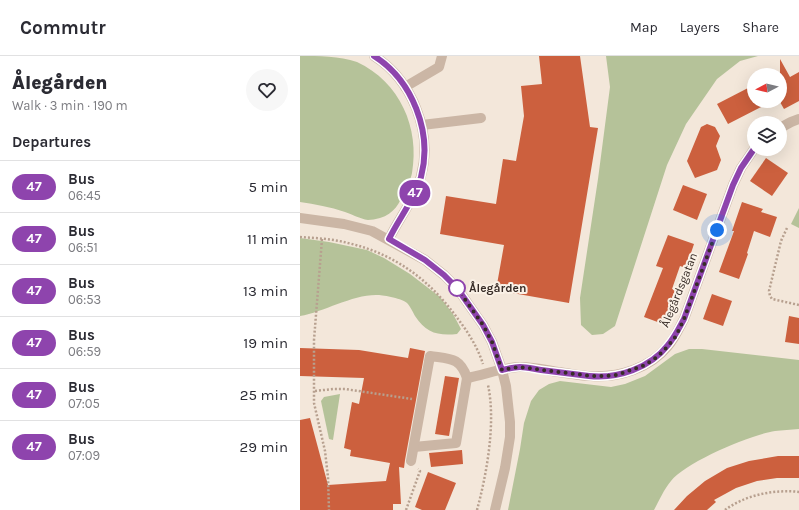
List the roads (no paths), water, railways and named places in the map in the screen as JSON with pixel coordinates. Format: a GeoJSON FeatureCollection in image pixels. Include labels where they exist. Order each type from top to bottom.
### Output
{"type":"FeatureCollection","features":[{"type":"Feature","properties":{"kind":"street"},"geometry":{"type":"LineString","coordinates":[[374,56],[383,62],[405,87],[416,107],[422,125],[424,144],[424,160],[421,177],[415,194],[394,227],[389,239]]}},
{"type":"Feature","properties":{"kind":"street"},"geometry":{"type":"LineString","coordinates":[[405,87],[438,67],[442,56]]}},
{"type":"Feature","properties":{"kind":"street"},"geometry":{"type":"LineString","coordinates":[[422,125],[481,118]]}},
{"type":"Feature","properties":{"kind":"street"},"geometry":{"type":"LineString","coordinates":[[787,124],[799,119]]}},
{"type":"Feature","properties":{"kind":"street","name":"Ålegårdsgatan"},"geometry":{"type":"LineString","coordinates":[[467,378],[519,367],[591,376],[617,375],[645,365],[657,357],[676,336],[684,319],[733,185],[741,168],[749,156]]}},
{"type":"Feature","properties":{"kind":"street"},"geometry":{"type":"LineString","coordinates":[[300,218],[344,224],[372,231],[425,260],[444,275],[457,288],[483,325],[492,342],[502,370],[508,402],[510,437],[505,468],[495,510]]}},
{"type":"Feature","properties":{"kind":"street"},"geometry":{"type":"LineString","coordinates":[[411,462],[430,356],[450,359],[464,369],[467,378],[456,443],[414,447]]}},
{"type":"Feature","properties":{"kind":"place","name":"Ålegården"},"geometry":{"type":"Point","coordinates":[457,288]}}]}
